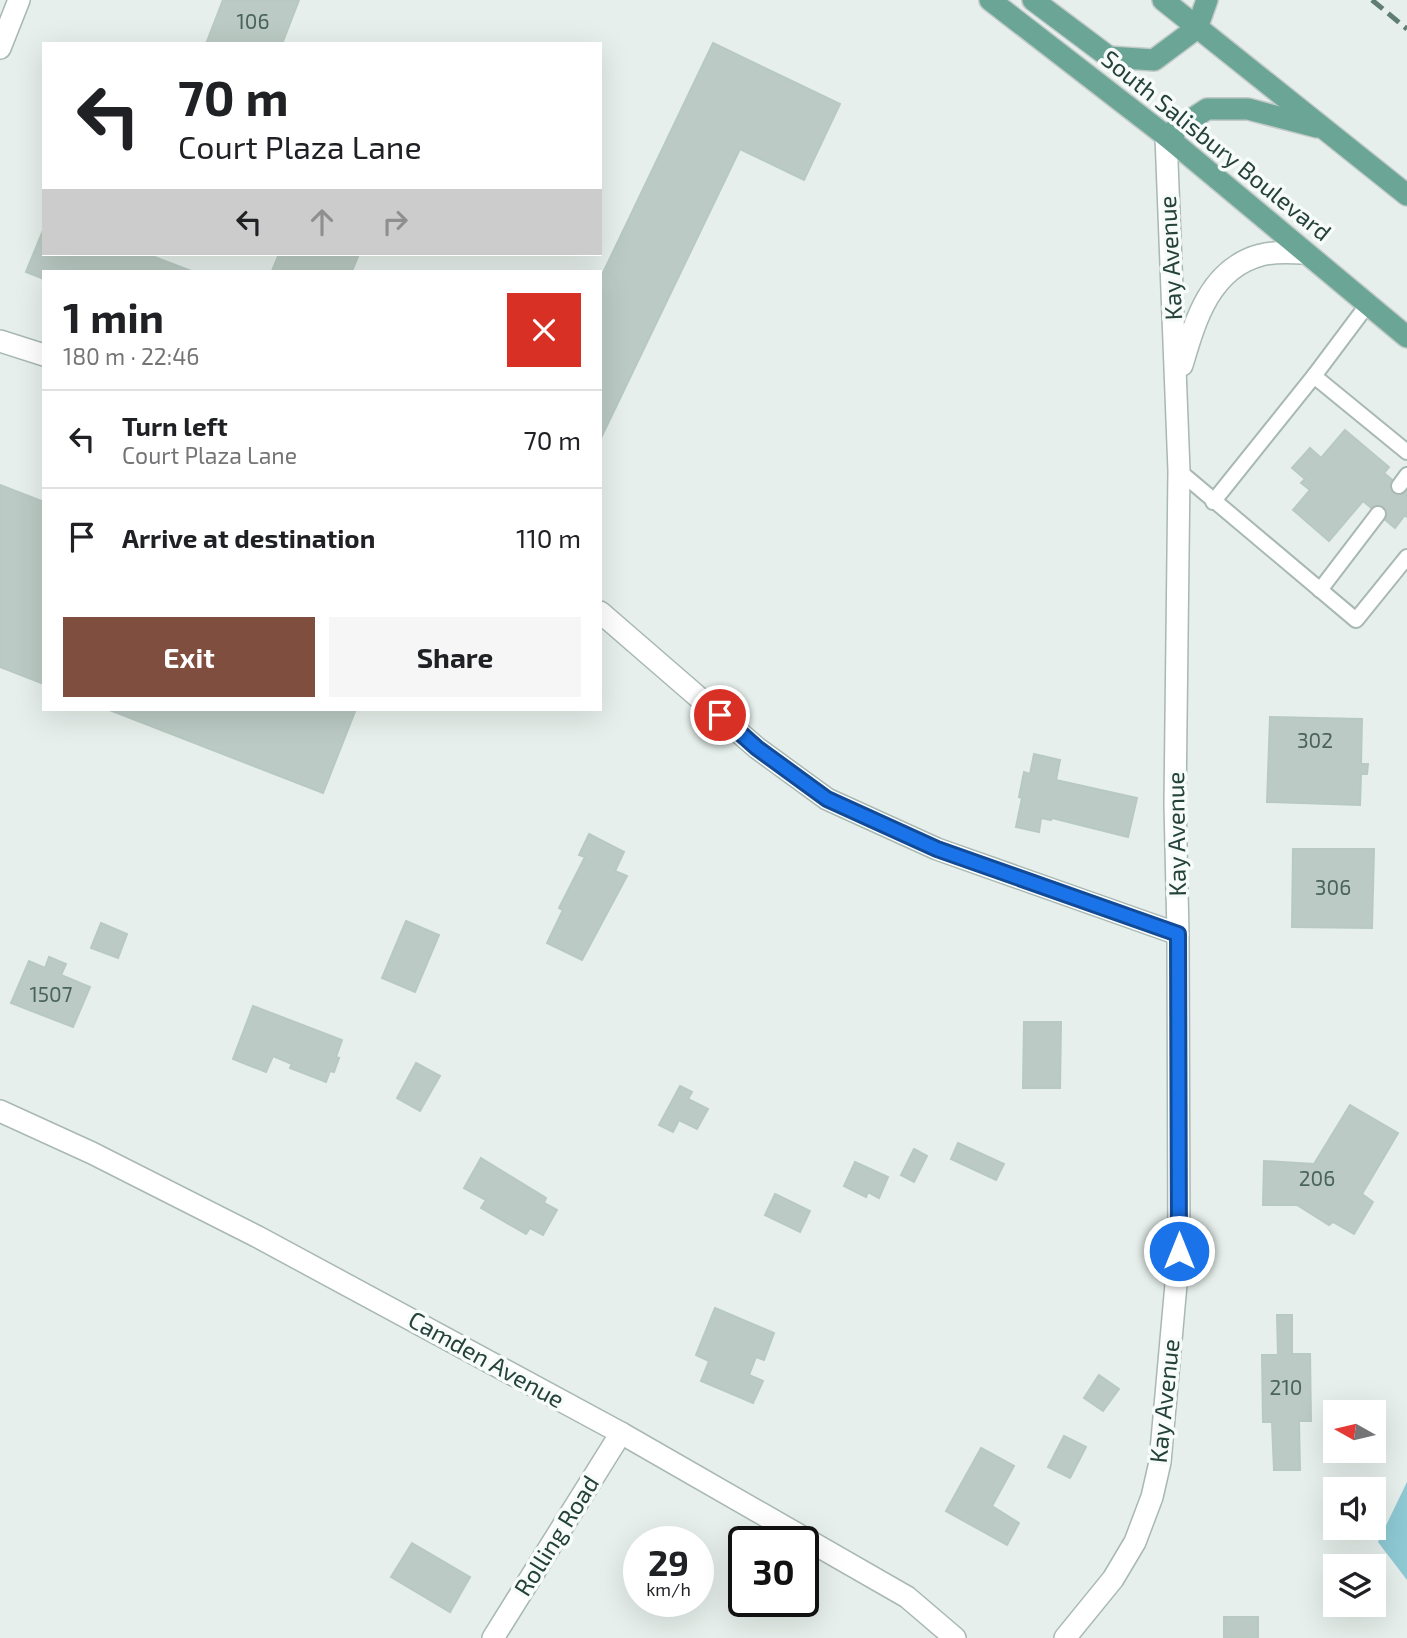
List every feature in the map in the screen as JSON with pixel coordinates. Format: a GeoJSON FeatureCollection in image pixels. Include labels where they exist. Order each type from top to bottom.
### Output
{"type":"FeatureCollection","features":[{"type":"Feature","properties":{"kind":"main road","name":"South Salisbury Boulevard"},"geometry":{"type":"LineString","coordinates":[[990,0],[1166,136],[1407,337]]}},
{"type":"Feature","properties":{"kind":"main road"},"geometry":{"type":"LineString","coordinates":[[1033,0],[1109,57],[1154,60],[1197,28],[1207,0]]}},
{"type":"Feature","properties":{"kind":"main road"},"geometry":{"type":"LineString","coordinates":[[1163,0],[1407,195]]}},
{"type":"Feature","properties":{"kind":"main road"},"geometry":{"type":"LineString","coordinates":[[1166,136],[1207,109],[1248,109],[1326,130]]}},
{"type":"Feature","properties":{"kind":"street"},"geometry":{"type":"LineString","coordinates":[[0,48],[19,0]]}},
{"type":"Feature","properties":{"kind":"street","name":"Kay Avenue"},"geometry":{"type":"LineString","coordinates":[[1065,1638],[1113,1579],[1135,1542],[1152,1497],[1160,1462],[1179,1251],[1175,790],[1179,471],[1166,136]]}},
{"type":"Feature","properties":{"kind":"street","name":"Kay Avenue"},"geometry":{"type":"LineString","coordinates":[[1177,381],[1194,324],[1214,285],[1235,266],[1262,254],[1306,253]]}},
{"type":"Feature","properties":{"kind":"street"},"geometry":{"type":"LineString","coordinates":[[0,341],[42,354]]}},
{"type":"Feature","properties":{"kind":"street"},"geometry":{"type":"LineString","coordinates":[[602,614],[757,748],[827,799],[937,849],[1178,934]]}},
{"type":"Feature","properties":{"kind":"street","name":"Camden Avenue"},"geometry":{"type":"LineString","coordinates":[[0,1111],[92,1153],[258,1237],[621,1433],[907,1597],[955,1638]]}},
{"type":"Feature","properties":{"kind":"street","name":"Rolling Road"},"geometry":{"type":"LineString","coordinates":[[493,1638],[621,1433]]}},
{"type":"Feature","properties":{"kind":"lane"},"geometry":{"type":"LineString","coordinates":[[1213,502],[1368,304]]}},
{"type":"Feature","properties":{"kind":"lane"},"geometry":{"type":"LineString","coordinates":[[1314,376],[1407,452]]}},
{"type":"Feature","properties":{"kind":"lane"},"geometry":{"type":"LineString","coordinates":[[1179,471],[1356,620],[1407,556]]}},
{"type":"Feature","properties":{"kind":"lane"},"geometry":{"type":"LineString","coordinates":[[1321,590],[1378,514]]}},
{"type":"Feature","properties":{"kind":"water"},"geometry":{"type":"Polygon","coordinates":[[[1407,1482],[1407,1580],[1378,1542],[1386,1540],[1386,1525],[1407,1482]]]}},
{"type":"Feature","properties":{"kind":"building"},"geometry":{"type":"Polygon","coordinates":[[[223,0],[299,0],[283,42],[207,42],[223,0]]]}},
{"type":"Feature","properties":{"kind":"building"},"geometry":{"type":"Polygon","coordinates":[[[713,43],[840,104],[804,180],[740,149],[602,436],[602,275],[713,43]]]}},
{"type":"Feature","properties":{"kind":"building"},"geometry":{"type":"Polygon","coordinates":[[[42,233],[42,256],[152,256],[188,270],[42,270],[42,278],[26,272],[42,233]]]}},
{"type":"Feature","properties":{"kind":"building"},"geometry":{"type":"Polygon","coordinates":[[[278,256],[358,256],[352,270],[272,270],[278,256]]]}},
{"type":"Feature","properties":{"kind":"building"},"geometry":{"type":"Polygon","coordinates":[[[1345,430],[1389,467],[1384,473],[1407,492],[1407,517],[1405,515],[1395,528],[1363,501],[1329,541],[1293,510],[1310,490],[1301,483],[1305,479],[1292,468],[1310,448],[1321,458],[1345,430]]]}},
{"type":"Feature","properties":{"kind":"building"},"geometry":{"type":"Polygon","coordinates":[[[0,485],[42,501],[42,683],[0,667],[0,485]]]}},
{"type":"Feature","properties":{"kind":"building"},"geometry":{"type":"Polygon","coordinates":[[[112,711],[355,711],[323,793],[112,711]]]}},
{"type":"Feature","properties":{"kind":"building"},"geometry":{"type":"Polygon","coordinates":[[[1270,717],[1362,719],[1361,764],[1368,764],[1367,774],[1361,774],[1360,805],[1267,802],[1270,717]]]}},
{"type":"Feature","properties":{"kind":"building"},"geometry":{"type":"Polygon","coordinates":[[[1034,754],[1060,760],[1056,780],[1137,798],[1128,837],[1052,818],[1041,818],[1039,832],[1016,827],[1024,772],[1030,774],[1034,754]]]}},
{"type":"Feature","properties":{"kind":"building"},"geometry":{"type":"Polygon","coordinates":[[[589,834],[624,852],[615,871],[627,876],[582,960],[547,943],[563,910],[559,908],[585,857],[579,855],[589,834]]]}},
{"type":"Feature","properties":{"kind":"building"},"geometry":{"type":"Polygon","coordinates":[[[1293,849],[1374,849],[1372,928],[1292,927],[1293,849]]]}},
{"type":"Feature","properties":{"kind":"building"},"geometry":{"type":"Polygon","coordinates":[[[406,921],[439,935],[415,992],[382,978],[406,921]]]}},
{"type":"Feature","properties":{"kind":"building"},"geometry":{"type":"Polygon","coordinates":[[[101,923],[127,934],[118,958],[91,948],[101,923]]]}},
{"type":"Feature","properties":{"kind":"building"},"geometry":{"type":"Polygon","coordinates":[[[49,957],[66,964],[61,975],[90,987],[73,1027],[11,1003],[29,961],[45,968],[49,957]]]}},
{"type":"Feature","properties":{"kind":"building"},"geometry":{"type":"Polygon","coordinates":[[[253,1006],[342,1040],[334,1072],[330,1071],[326,1082],[290,1068],[292,1064],[273,1056],[266,1072],[233,1059],[253,1006]]]}},
{"type":"Feature","properties":{"kind":"building"},"geometry":{"type":"Polygon","coordinates":[[[1024,1022],[1061,1022],[1060,1088],[1023,1088],[1024,1022]]]}},
{"type":"Feature","properties":{"kind":"building"},"geometry":{"type":"Polygon","coordinates":[[[416,1063],[440,1076],[420,1111],[397,1098],[416,1063]]]}},
{"type":"Feature","properties":{"kind":"building"},"geometry":{"type":"Polygon","coordinates":[[[680,1086],[692,1092],[688,1099],[708,1109],[697,1129],[679,1120],[673,1132],[659,1125],[680,1086]]]}},
{"type":"Feature","properties":{"kind":"building"},"geometry":{"type":"Polygon","coordinates":[[[1350,1105],[1398,1133],[1362,1194],[1373,1202],[1354,1234],[1333,1222],[1329,1225],[1297,1205],[1263,1205],[1264,1161],[1314,1164],[1350,1105]]]}},
{"type":"Feature","properties":{"kind":"building"},"geometry":{"type":"Polygon","coordinates":[[[958,1143],[1004,1164],[996,1180],[951,1159],[958,1143]]]}},
{"type":"Feature","properties":{"kind":"building"},"geometry":{"type":"Polygon","coordinates":[[[914,1149],[927,1156],[914,1182],[901,1175],[914,1149]]]}},
{"type":"Feature","properties":{"kind":"building"},"geometry":{"type":"Polygon","coordinates":[[[481,1158],[546,1198],[544,1203],[557,1210],[543,1235],[530,1228],[526,1234],[481,1208],[486,1200],[464,1188],[481,1158]]]}},
{"type":"Feature","properties":{"kind":"building"},"geometry":{"type":"Polygon","coordinates":[[[855,1162],[888,1177],[879,1198],[868,1192],[866,1197],[844,1186],[855,1162]]]}},
{"type":"Feature","properties":{"kind":"building"},"geometry":{"type":"Polygon","coordinates":[[[775,1194],[810,1211],[800,1232],[765,1215],[775,1194]]]}},
{"type":"Feature","properties":{"kind":"building"},"geometry":{"type":"Polygon","coordinates":[[[715,1308],[774,1333],[764,1360],[756,1357],[749,1375],[763,1381],[753,1403],[701,1381],[709,1361],[696,1355],[715,1308]]]}},
{"type":"Feature","properties":{"kind":"building"},"geometry":{"type":"Polygon","coordinates":[[[1277,1315],[1292,1315],[1292,1354],[1310,1354],[1311,1421],[1299,1421],[1300,1470],[1274,1470],[1272,1422],[1263,1422],[1262,1355],[1278,1355],[1277,1315]]]}},
{"type":"Feature","properties":{"kind":"building"},"geometry":{"type":"Polygon","coordinates":[[[1099,1375],[1119,1389],[1103,1411],[1084,1398],[1099,1375]]]}},
{"type":"Feature","properties":{"kind":"building"},"geometry":{"type":"Polygon","coordinates":[[[1064,1436],[1086,1447],[1070,1478],[1048,1467],[1064,1436]]]}},
{"type":"Feature","properties":{"kind":"building"},"geometry":{"type":"Polygon","coordinates":[[[981,1448],[1014,1466],[992,1506],[1019,1523],[1007,1545],[946,1511],[981,1448]]]}},
{"type":"Feature","properties":{"kind":"building"},"geometry":{"type":"Polygon","coordinates":[[[412,1543],[470,1577],[450,1612],[391,1577],[412,1543]]]}},
{"type":"Feature","properties":{"kind":"building"},"geometry":{"type":"Polygon","coordinates":[[[1224,1617],[1258,1617],[1258,1638],[1224,1638],[1224,1617]]]}},
{"type":"Feature","properties":{"kind":"railway"},"geometry":{"type":"LineString","coordinates":[[1372,0],[1407,29]]}},
{"type":"Feature","properties":{"kind":"route"},"geometry":{"type":"LineString","coordinates":[[720,715],[757,748],[827,799],[937,849],[1178,934],[1179,1251]]}}]}
